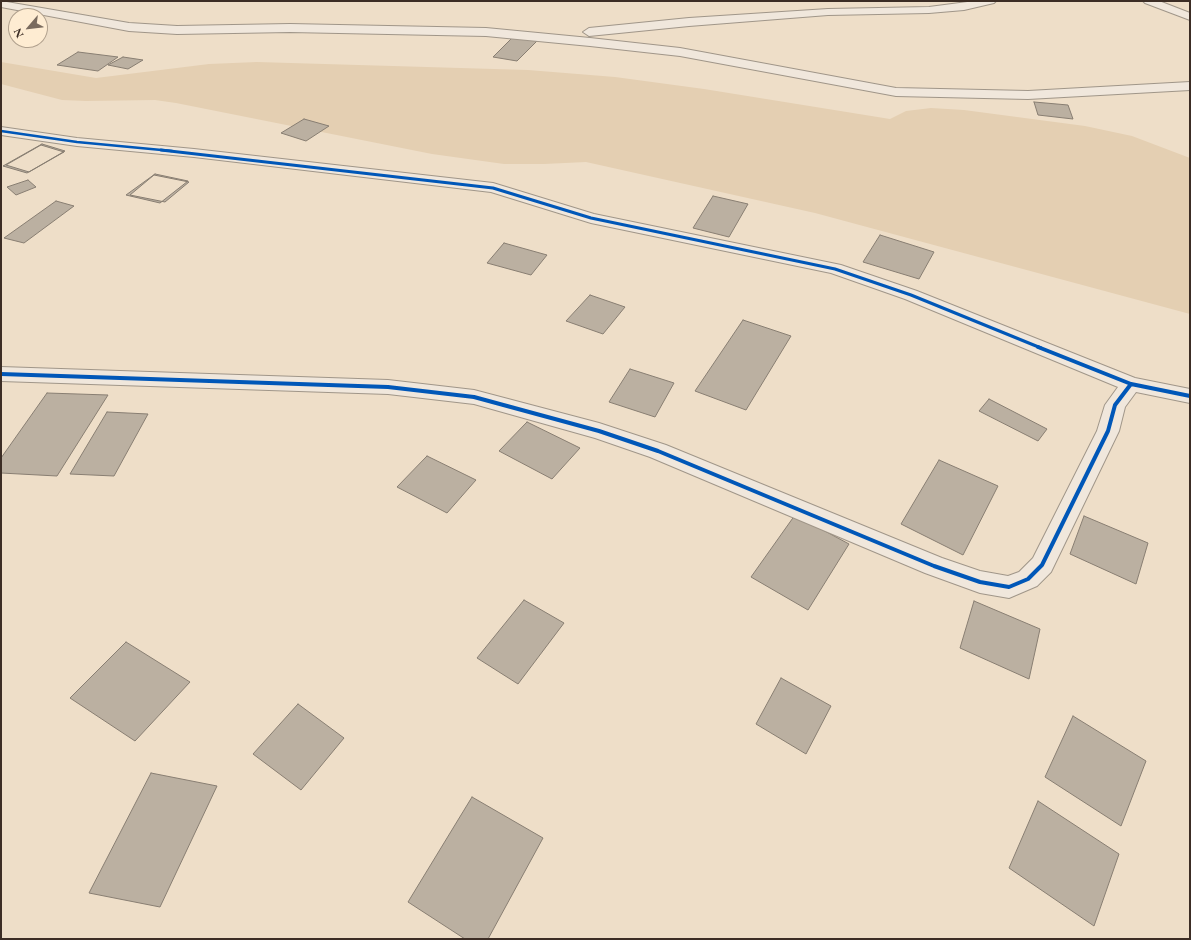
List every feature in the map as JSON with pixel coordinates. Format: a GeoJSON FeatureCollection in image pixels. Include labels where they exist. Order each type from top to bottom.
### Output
{"type":"FeatureCollection","features":[{"type":"Feature","properties":{"kind":"street"},"geometry":{"type":"LineString","coordinates":[[4,8],[38,1]]}},
{"type":"Feature","properties":{"kind":"street"},"geometry":{"type":"LineString","coordinates":[[540,37],[689,22],[828,12],[929,10],[964,7],[990,1]]}},
{"type":"Feature","properties":{"kind":"street"},"geometry":{"type":"LineString","coordinates":[[1149,1],[1190,17]]}},
{"type":"Feature","properties":{"kind":"street"},"geometry":{"type":"LineString","coordinates":[[4,8],[21,8],[137,28],[177,30],[290,28],[478,32],[540,37],[680,52],[896,92],[1028,95],[1190,86]]}},
{"type":"Feature","properties":{"kind":"street"},"geometry":{"type":"LineString","coordinates":[[1,131],[77,142],[194,153],[493,188],[591,218],[835,269],[911,295],[1131,384],[1190,396]]}},
{"type":"Feature","properties":{"kind":"street"},"geometry":{"type":"LineString","coordinates":[[1,374],[388,387],[474,397],[599,431],[658,451],[934,566],[980,582],[1009,587],[1028,579],[1042,565],[1108,431],[1115,405],[1131,384]]}},
{"type":"Feature","properties":{"kind":"shaded area"},"geometry":{"type":"Polygon","coordinates":[[[1,62],[96,78],[209,64],[257,62],[528,70],[615,77],[704,89],[890,119],[906,111],[931,108],[964,110],[1085,126],[1132,136],[1190,158],[1190,314],[815,213],[586,162],[504,164],[432,154],[176,103],[155,100],[62,100],[1,84],[1,62]]]}},
{"type":"Feature","properties":{"kind":"building"},"geometry":{"type":"Polygon","coordinates":[[[514,36],[538,40],[517,61],[493,57],[514,36]]]}},
{"type":"Feature","properties":{"kind":"building"},"geometry":{"type":"Polygon","coordinates":[[[78,52],[118,57],[98,71],[57,65],[78,52]]]}},
{"type":"Feature","properties":{"kind":"building"},"geometry":{"type":"Polygon","coordinates":[[[123,57],[143,60],[128,69],[108,65],[123,57]]]}},
{"type":"Feature","properties":{"kind":"building"},"geometry":{"type":"Polygon","coordinates":[[[1034,102],[1068,105],[1073,119],[1038,115],[1034,102]]]}},
{"type":"Feature","properties":{"kind":"building"},"geometry":{"type":"Polygon","coordinates":[[[304,119],[329,126],[306,141],[281,133],[304,119]]]}},
{"type":"Feature","properties":{"kind":"building"},"geometry":{"type":"Polygon","coordinates":[[[42,144],[65,151],[27,173],[3,166],[42,144]]]}},
{"type":"Feature","properties":{"kind":"building"},"geometry":{"type":"Polygon","coordinates":[[[41,145],[64,152],[29,172],[6,165],[41,145]]]}},
{"type":"Feature","properties":{"kind":"building"},"geometry":{"type":"Polygon","coordinates":[[[155,174],[188,181],[160,203],[126,195],[155,174]]]}},
{"type":"Feature","properties":{"kind":"building"},"geometry":{"type":"Polygon","coordinates":[[[154,175],[189,182],[165,202],[130,195],[154,175]]]}},
{"type":"Feature","properties":{"kind":"building"},"geometry":{"type":"Polygon","coordinates":[[[28,180],[36,187],[16,195],[7,187],[28,180]]]}},
{"type":"Feature","properties":{"kind":"building"},"geometry":{"type":"Polygon","coordinates":[[[713,196],[748,204],[729,237],[693,228],[713,196]]]}},
{"type":"Feature","properties":{"kind":"building"},"geometry":{"type":"Polygon","coordinates":[[[56,201],[74,206],[24,243],[4,238],[56,201]]]}},
{"type":"Feature","properties":{"kind":"building"},"geometry":{"type":"Polygon","coordinates":[[[880,235],[934,252],[919,279],[863,262],[880,235]]]}},
{"type":"Feature","properties":{"kind":"building"},"geometry":{"type":"Polygon","coordinates":[[[504,243],[547,255],[531,275],[487,263],[504,243]]]}},
{"type":"Feature","properties":{"kind":"building"},"geometry":{"type":"Polygon","coordinates":[[[590,295],[625,307],[603,334],[566,321],[590,295]]]}},
{"type":"Feature","properties":{"kind":"building"},"geometry":{"type":"Polygon","coordinates":[[[743,320],[791,336],[746,410],[695,391],[743,320]]]}},
{"type":"Feature","properties":{"kind":"building"},"geometry":{"type":"Polygon","coordinates":[[[630,369],[674,383],[655,417],[609,402],[630,369]]]}},
{"type":"Feature","properties":{"kind":"building"},"geometry":{"type":"Polygon","coordinates":[[[47,393],[108,395],[57,476],[1,473],[1,458],[47,393]]]}},
{"type":"Feature","properties":{"kind":"building"},"geometry":{"type":"Polygon","coordinates":[[[989,399],[1047,429],[1038,441],[979,411],[989,399]]]}},
{"type":"Feature","properties":{"kind":"building"},"geometry":{"type":"Polygon","coordinates":[[[107,412],[148,414],[114,476],[70,474],[107,412]]]}},
{"type":"Feature","properties":{"kind":"building"},"geometry":{"type":"Polygon","coordinates":[[[527,422],[580,448],[552,479],[499,451],[527,422]]]}},
{"type":"Feature","properties":{"kind":"building"},"geometry":{"type":"Polygon","coordinates":[[[427,456],[476,480],[447,513],[397,487],[427,456]]]}},
{"type":"Feature","properties":{"kind":"building"},"geometry":{"type":"Polygon","coordinates":[[[939,460],[998,486],[963,555],[901,524],[939,460]]]}},
{"type":"Feature","properties":{"kind":"building"},"geometry":{"type":"Polygon","coordinates":[[[795,515],[849,544],[808,610],[751,577],[795,515]]]}},
{"type":"Feature","properties":{"kind":"building"},"geometry":{"type":"Polygon","coordinates":[[[1084,516],[1148,543],[1136,584],[1070,554],[1084,516]]]}},
{"type":"Feature","properties":{"kind":"building"},"geometry":{"type":"Polygon","coordinates":[[[524,600],[564,623],[518,684],[477,658],[524,600]]]}},
{"type":"Feature","properties":{"kind":"building"},"geometry":{"type":"Polygon","coordinates":[[[974,601],[1040,629],[1029,679],[960,648],[974,601]]]}},
{"type":"Feature","properties":{"kind":"building"},"geometry":{"type":"Polygon","coordinates":[[[126,642],[190,682],[135,741],[70,698],[126,642]]]}},
{"type":"Feature","properties":{"kind":"building"},"geometry":{"type":"Polygon","coordinates":[[[781,678],[831,706],[806,754],[756,724],[781,678]]]}},
{"type":"Feature","properties":{"kind":"building"},"geometry":{"type":"Polygon","coordinates":[[[298,704],[344,738],[301,790],[253,754],[298,704]]]}},
{"type":"Feature","properties":{"kind":"building"},"geometry":{"type":"Polygon","coordinates":[[[1073,716],[1146,761],[1121,826],[1045,777],[1073,716]]]}},
{"type":"Feature","properties":{"kind":"building"},"geometry":{"type":"Polygon","coordinates":[[[151,773],[217,786],[160,907],[89,893],[151,773]]]}},
{"type":"Feature","properties":{"kind":"building"},"geometry":{"type":"Polygon","coordinates":[[[472,797],[543,838],[488,939],[465,939],[408,902],[472,797]]]}},
{"type":"Feature","properties":{"kind":"building"},"geometry":{"type":"Polygon","coordinates":[[[1038,801],[1119,854],[1094,926],[1009,868],[1038,801]]]}},
{"type":"Feature","properties":{"kind":"cycle path"},"geometry":{"type":"LineString","coordinates":[[1,131],[77,142],[194,153],[493,188],[591,218],[835,269],[911,295],[1131,384],[1190,396]]}},
{"type":"Feature","properties":{"kind":"cycle path"},"geometry":{"type":"LineString","coordinates":[[1,374],[388,387],[474,397],[599,431],[658,451],[934,566],[980,582],[1009,587],[1028,579],[1042,565],[1108,431],[1115,405],[1131,384]]}}]}
